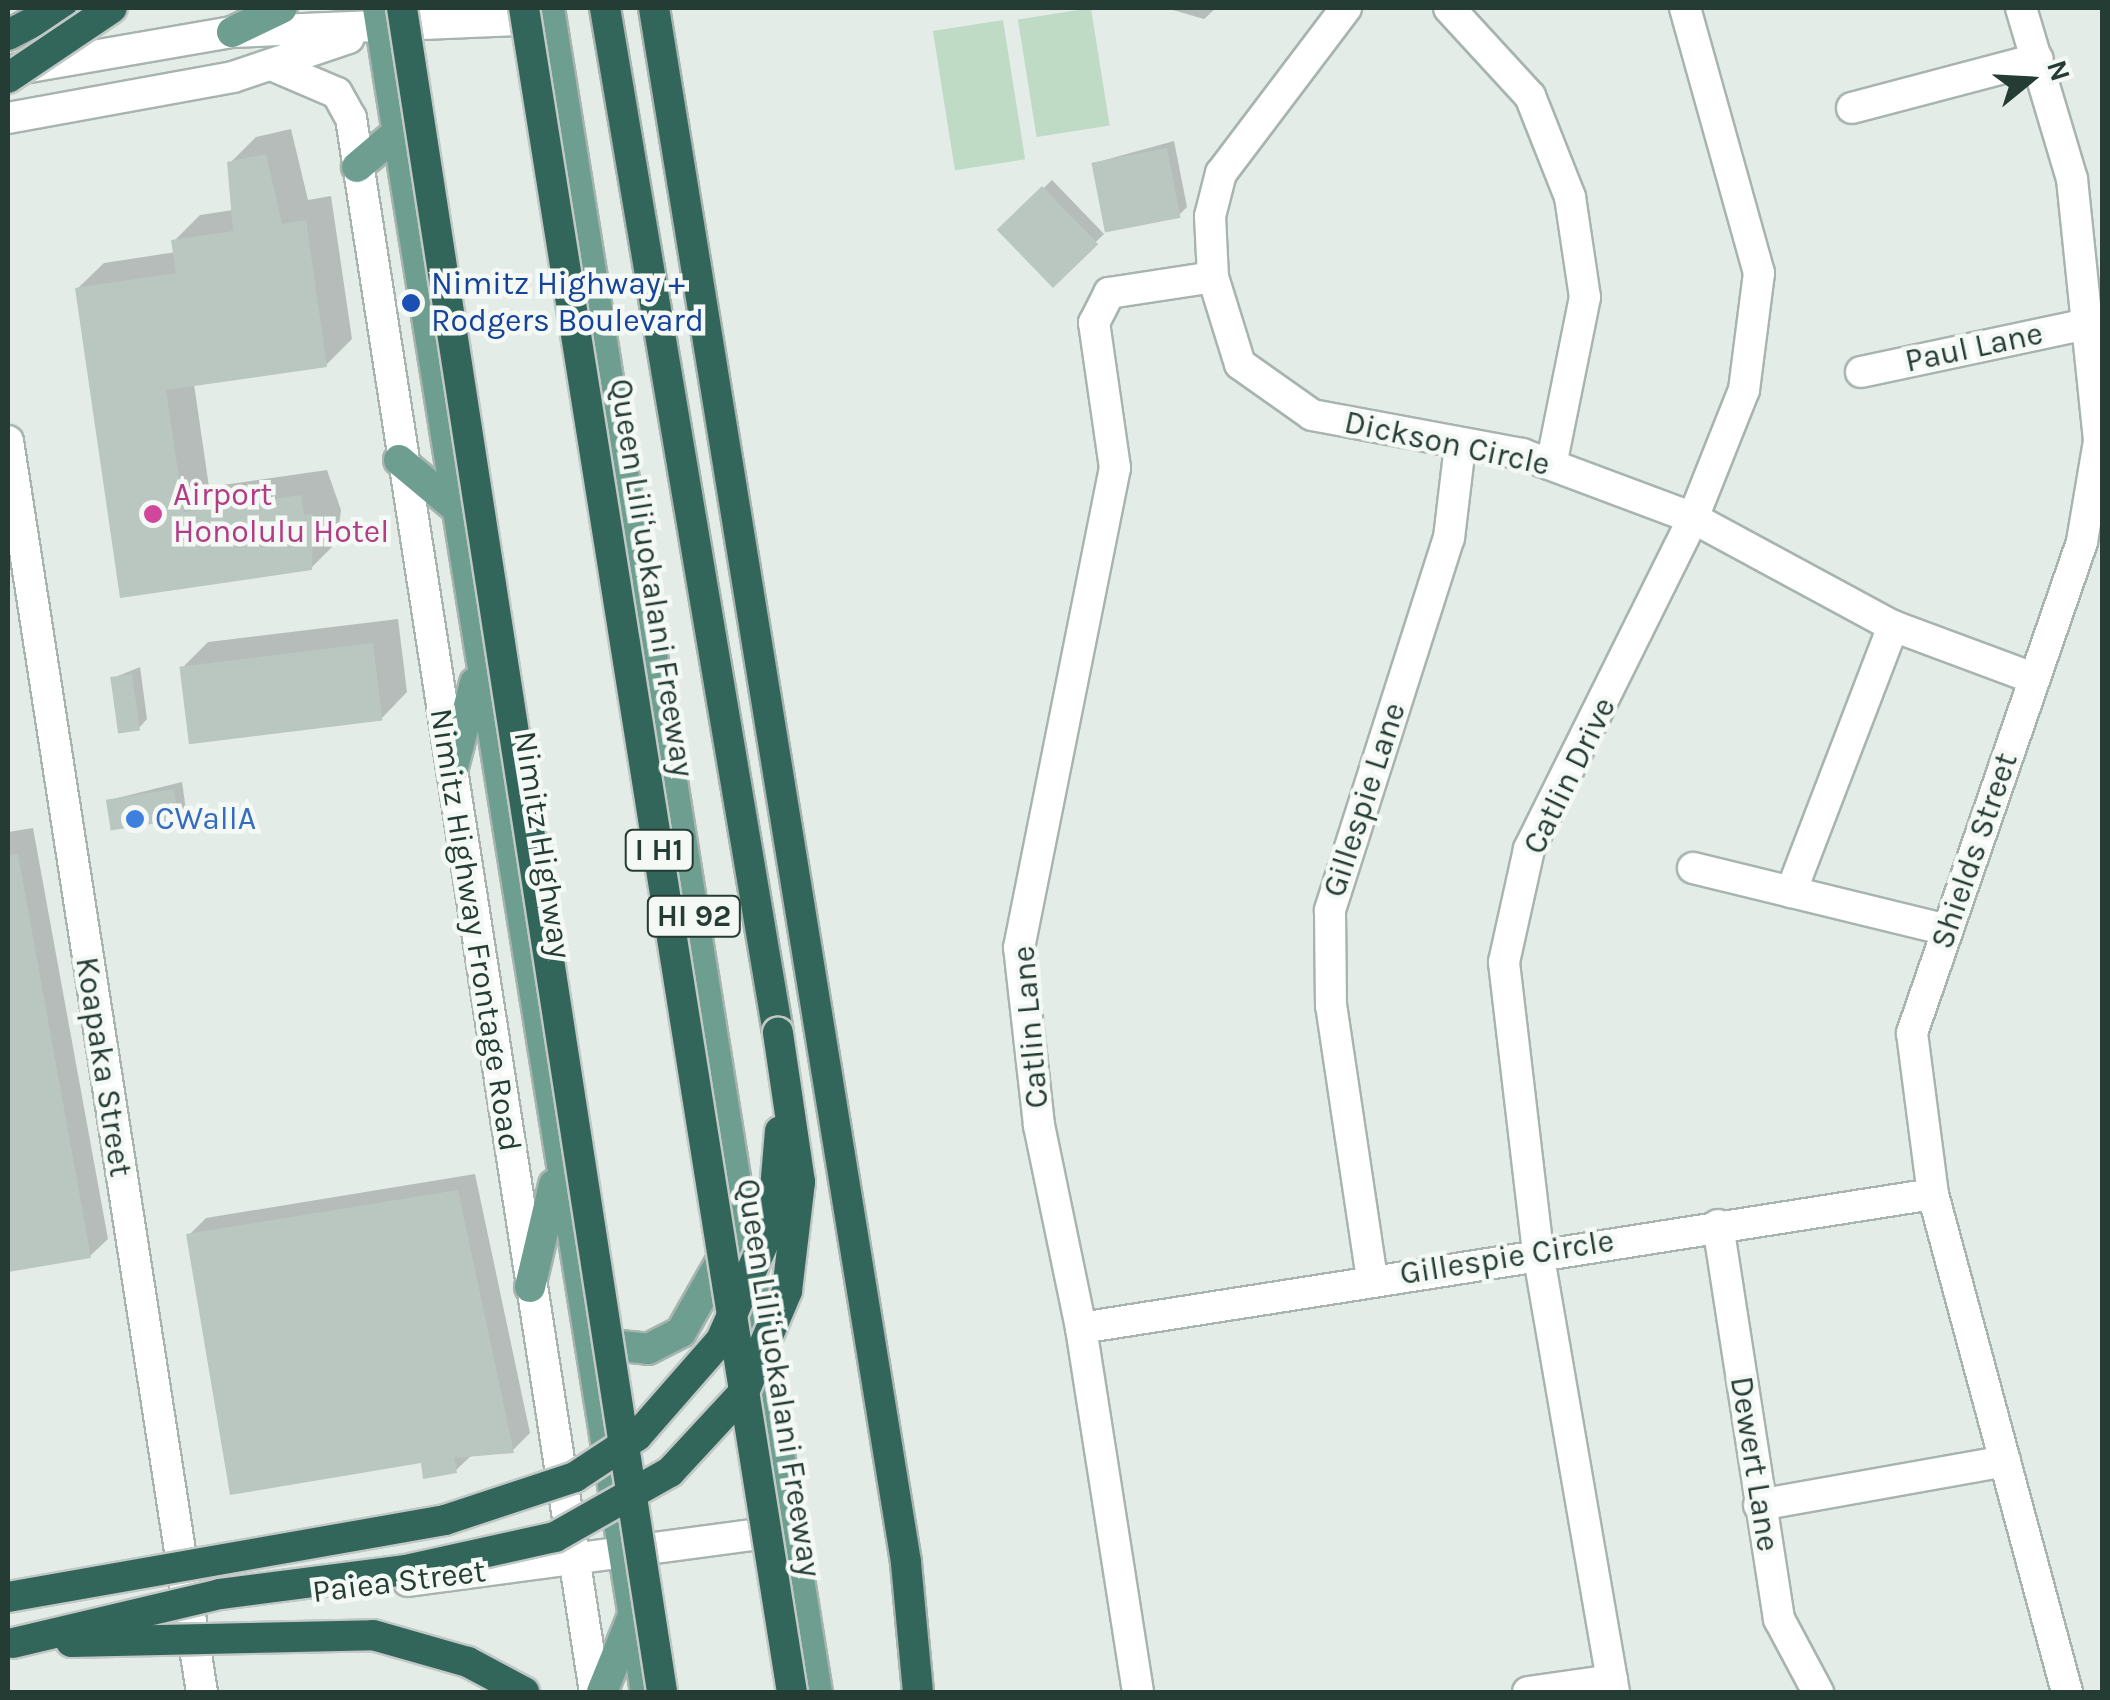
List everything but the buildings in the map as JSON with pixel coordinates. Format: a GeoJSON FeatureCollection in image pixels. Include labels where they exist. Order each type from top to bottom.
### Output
{"type":"FeatureCollection","features":[{"type":"Feature","properties":{"kind":"highway"},"geometry":{"type":"LineString","coordinates":[[8,36],[60,8]]}},
{"type":"Feature","properties":{"kind":"highway"},"geometry":{"type":"LineString","coordinates":[[8,74],[112,8]]}},
{"type":"Feature","properties":{"kind":"highway"},"geometry":{"type":"LineString","coordinates":[[402,8],[662,1692]]}},
{"type":"Feature","properties":{"kind":"highway"},"geometry":{"type":"LineString","coordinates":[[9,1642],[220,1594],[406,1570],[555,1537],[670,1472],[744,1392],[787,1291],[800,1182],[606,8]]}},
{"type":"Feature","properties":{"kind":"highway"},"geometry":{"type":"LineString","coordinates":[[654,8],[900,1524],[918,1692]]}},
{"type":"Feature","properties":{"kind":"highway","name":"Queen Liliʻuokalani Freeway"},"geometry":{"type":"LineString","coordinates":[[542,11],[792,1692]]}},
{"type":"Feature","properties":{"kind":"highway"},"geometry":{"type":"LineString","coordinates":[[8,1597],[511,1504],[637,1436],[683,1392],[751,1284],[772,1224],[780,1155],[778,1033]]}},
{"type":"Feature","properties":{"kind":"highway"},"geometry":{"type":"LineString","coordinates":[[9,1642],[373,1635],[468,1662],[524,1692]]}},
{"type":"Feature","properties":{"kind":"main road"},"geometry":{"type":"LineString","coordinates":[[232,32],[282,8]]}},
{"type":"Feature","properties":{"kind":"main road","name":"HI 92"},"geometry":{"type":"LineString","coordinates":[[542,11],[816,1692]]}},
{"type":"Feature","properties":{"kind":"main road","name":"Nimitz Highway"},"geometry":{"type":"LineString","coordinates":[[374,24],[397,132],[558,1168],[646,1692]]}},
{"type":"Feature","properties":{"kind":"main road"},"geometry":{"type":"LineString","coordinates":[[357,167],[397,132]]}},
{"type":"Feature","properties":{"kind":"main road"},"geometry":{"type":"LineString","coordinates":[[399,460],[454,506]]}},
{"type":"Feature","properties":{"kind":"main road"},"geometry":{"type":"LineString","coordinates":[[452,771],[479,670]]}},
{"type":"Feature","properties":{"kind":"main road"},"geometry":{"type":"LineString","coordinates":[[530,1287],[558,1168]]}},
{"type":"Feature","properties":{"kind":"main road"},"geometry":{"type":"LineString","coordinates":[[577,1287],[597,1334],[648,1349],[698,1313],[741,1214]]}},
{"type":"Feature","properties":{"kind":"main road"},"geometry":{"type":"LineString","coordinates":[[598,1692],[632,1618]]}},
{"type":"Feature","properties":{"kind":"street","name":"Dickson Circle"},"geometry":{"type":"LineString","coordinates":[[1346,8],[1221,173],[1210,216],[1213,276],[1240,364],[1312,416],[1551,465],[1693,518],[1893,626],[2030,677]]}},
{"type":"Feature","properties":{"kind":"street"},"geometry":{"type":"LineString","coordinates":[[1449,8],[1530,96],[1570,197],[1585,297],[1551,465]]}},
{"type":"Feature","properties":{"kind":"street","name":"Catlin Drive"},"geometry":{"type":"LineString","coordinates":[[1613,1686],[1538,1252],[1508,944],[1529,849],[1693,518],[1744,390],[1758,273],[1685,8]]}},
{"type":"Feature","properties":{"kind":"street","name":"Shields Street"},"geometry":{"type":"LineString","coordinates":[[2021,8],[2072,179],[2099,441],[2082,542],[2030,677],[1912,1033],[1933,1194],[2067,1692]]}},
{"type":"Feature","properties":{"kind":"street"},"geometry":{"type":"LineString","coordinates":[[8,74],[232,32],[542,11]]}},
{"type":"Feature","properties":{"kind":"street"},"geometry":{"type":"LineString","coordinates":[[8,118],[276,67],[374,24]]}},
{"type":"Feature","properties":{"kind":"street"},"geometry":{"type":"LineString","coordinates":[[1852,108],[2038,60]]}},
{"type":"Feature","properties":{"kind":"street","name":"Nimitz Highway Frontage Road"},"geometry":{"type":"LineString","coordinates":[[276,67],[337,93],[357,167],[399,460],[452,771],[573,1561],[598,1692]]}},
{"type":"Feature","properties":{"kind":"street","name":"Catlin Lane"},"geometry":{"type":"LineString","coordinates":[[1138,1692],[1082,1328],[1039,1125],[1020,948],[1115,468],[1094,323],[1109,293],[1213,276]]}},
{"type":"Feature","properties":{"kind":"street","name":"Paul Lane"},"geometry":{"type":"LineString","coordinates":[[1861,372],[2087,324]]}},
{"type":"Feature","properties":{"kind":"street","name":"Koapaka Street"},"geometry":{"type":"LineString","coordinates":[[8,441],[192,1606],[202,1692]]}},
{"type":"Feature","properties":{"kind":"street","name":"Gillespie Lane"},"geometry":{"type":"LineString","coordinates":[[1372,1280],[1330,1006],[1330,910],[1449,538],[1460,446]]}},
{"type":"Feature","properties":{"kind":"street"},"geometry":{"type":"LineString","coordinates":[[1791,892],[1893,626]]}},
{"type":"Feature","properties":{"kind":"street"},"geometry":{"type":"LineString","coordinates":[[1692,868],[1948,930]]}},
{"type":"Feature","properties":{"kind":"street","name":"Gillespie Circle"},"geometry":{"type":"LineString","coordinates":[[1082,1328],[1538,1252],[1933,1194]]}},
{"type":"Feature","properties":{"kind":"street","name":"Dewert Lane"},"geometry":{"type":"LineString","coordinates":[[1718,1225],[1779,1619],[1818,1692]]}},
{"type":"Feature","properties":{"kind":"street"},"geometry":{"type":"LineString","coordinates":[[1759,1505],[2005,1461]]}},
{"type":"Feature","properties":{"kind":"street","name":"Paiea Street"},"geometry":{"type":"LineString","coordinates":[[9,1642],[192,1606],[573,1561],[792,1530]]}},
{"type":"Feature","properties":{"kind":"street"},"geometry":{"type":"LineString","coordinates":[[1528,1692],[1613,1686]]}},
{"type":"Feature","properties":{"kind":"green space"},"geometry":{"type":"Polygon","coordinates":[[[1091,8],[1110,126],[1037,137],[1018,20],[1091,8]]]}},
{"type":"Feature","properties":{"kind":"green space"},"geometry":{"type":"Polygon","coordinates":[[[1003,20],[1025,159],[955,170],[933,31],[1003,20]]]}},
{"type":"Feature","properties":{"kind":"place","name":"Nimitz Highway + Rodgers Boulevard"},"geometry":{"type":"Point","coordinates":[411,303]}},
{"type":"Feature","properties":{"kind":"place","name":"Airport Honolulu Hotel"},"geometry":{"type":"Point","coordinates":[153,514]}},
{"type":"Feature","properties":{"kind":"place","name":"CWallA"},"geometry":{"type":"Point","coordinates":[135,819]}}]}
